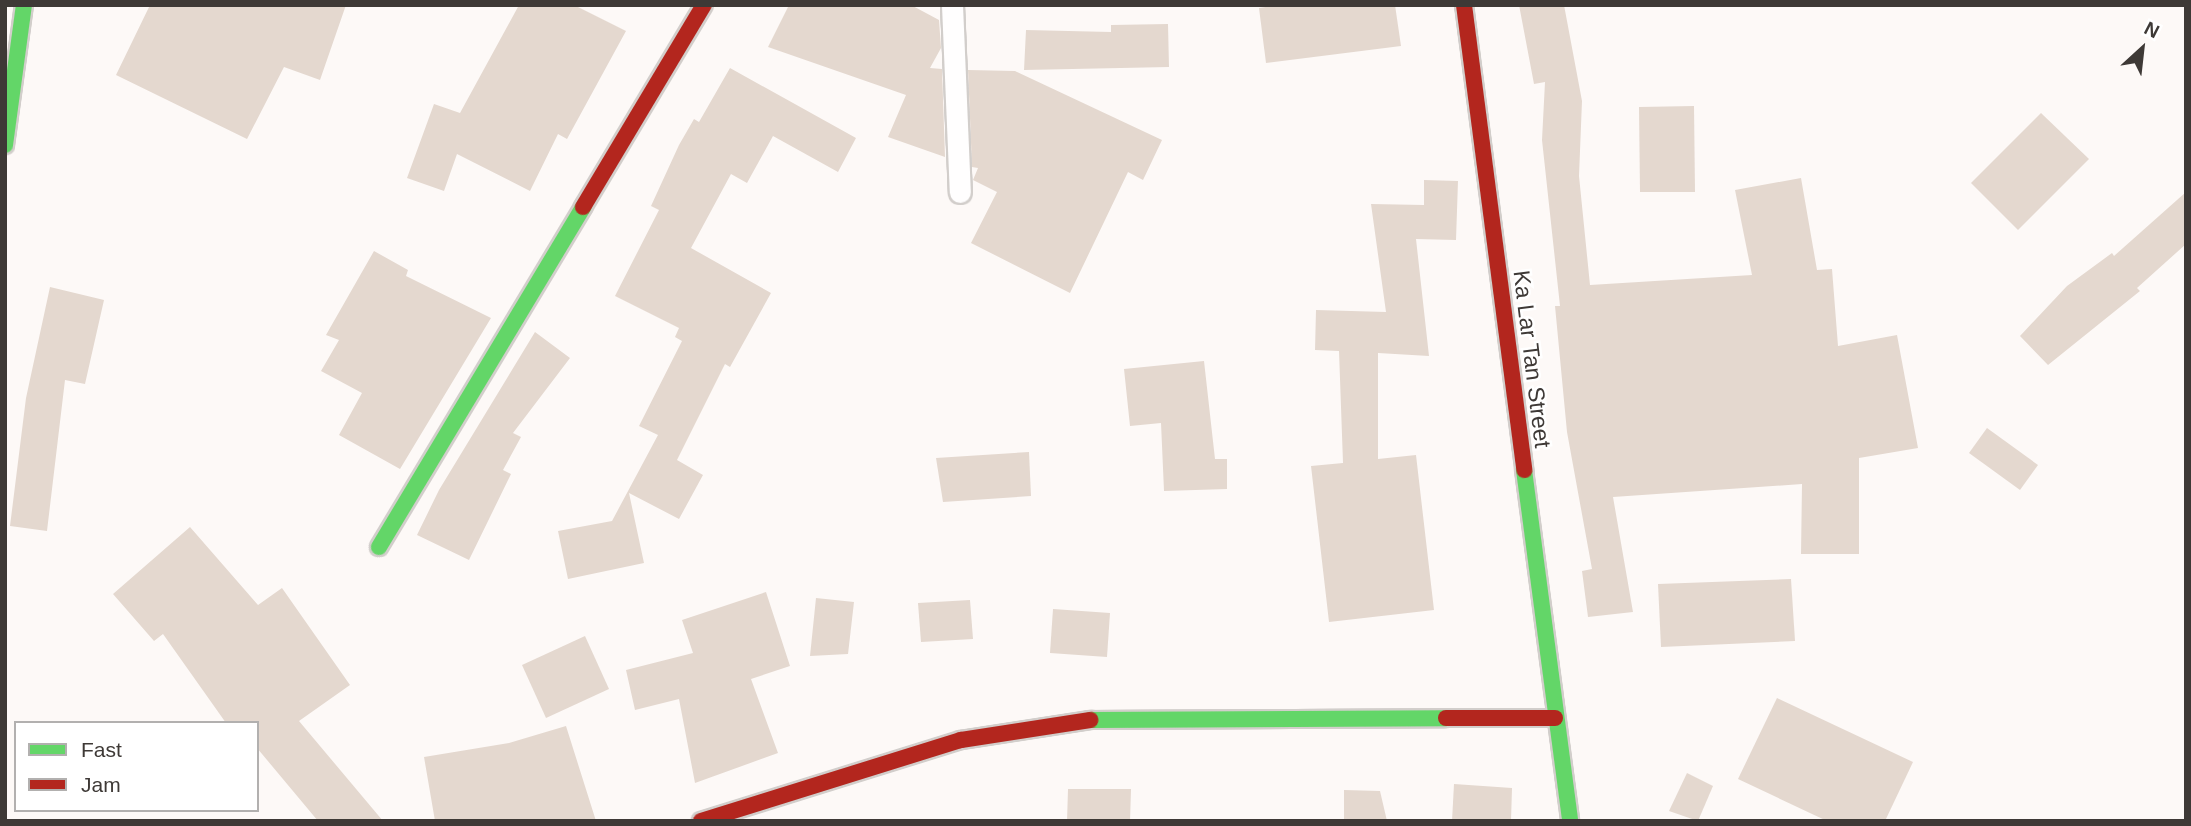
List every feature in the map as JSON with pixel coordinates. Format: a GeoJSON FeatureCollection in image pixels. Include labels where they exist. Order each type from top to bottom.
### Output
{"type":"FeatureCollection","features":[{"type":"Feature","properties":{"kind":"street"},"geometry":{"type":"LineString","coordinates":[[5,145],[24,5]]}},
{"type":"Feature","properties":{"kind":"street"},"geometry":{"type":"LineString","coordinates":[[379,547],[704,5]]}},
{"type":"Feature","properties":{"kind":"street","name":"Ka Lar Tan Street"},"geometry":{"type":"LineString","coordinates":[[1464,5],[1570,821]]}},
{"type":"Feature","properties":{"kind":"street"},"geometry":{"type":"LineString","coordinates":[[701,821],[961,740],[1036,725],[1113,718],[1555,718]]}},
{"type":"Feature","properties":{"kind":"lane"},"geometry":{"type":"LineString","coordinates":[[952,5],[960,192]]}},
{"type":"Feature","properties":{"kind":"building"},"geometry":{"type":"Polygon","coordinates":[[[150,5],[346,5],[320,80],[284,67],[247,139],[116,75],[150,5]]]}},
{"type":"Feature","properties":{"kind":"building"},"geometry":{"type":"Polygon","coordinates":[[[519,5],[574,5],[626,31],[567,139],[558,134],[530,191],[457,154],[444,191],[407,178],[434,104],[460,113],[519,5]]]}},
{"type":"Feature","properties":{"kind":"building"},"geometry":{"type":"Polygon","coordinates":[[[789,5],[911,5],[939,20],[941,48],[930,68],[942,69],[945,157],[888,137],[906,95],[768,47],[789,5]]]}},
{"type":"Feature","properties":{"kind":"building"},"geometry":{"type":"Polygon","coordinates":[[[1279,5],[1395,5],[1401,46],[1266,63],[1259,8],[1279,5]]]}},
{"type":"Feature","properties":{"kind":"building"},"geometry":{"type":"Polygon","coordinates":[[[1519,5],[1564,5],[1582,101],[1579,176],[1590,285],[1752,275],[1735,190],[1801,178],[1817,270],[1832,269],[1838,346],[1897,335],[1918,448],[1859,458],[1859,554],[1801,554],[1802,484],[1613,497],[1633,612],[1588,617],[1582,571],[1592,569],[1567,432],[1555,306],[1560,306],[1542,140],[1545,82],[1534,84],[1519,5]]]}},
{"type":"Feature","properties":{"kind":"building"},"geometry":{"type":"Polygon","coordinates":[[[1168,24],[1169,67],[1024,70],[1026,30],[1111,32],[1111,25],[1168,24]]]}},
{"type":"Feature","properties":{"kind":"building"},"geometry":{"type":"Polygon","coordinates":[[[730,68],[856,138],[838,172],[773,136],[747,183],[731,174],[691,248],[771,293],[730,367],[725,364],[677,460],[703,475],[679,519],[629,493],[644,563],[568,579],[558,531],[612,521],[658,435],[639,426],[682,341],[675,337],[679,328],[615,296],[659,210],[651,206],[679,145],[694,119],[699,122],[730,68]]]}},
{"type":"Feature","properties":{"kind":"building"},"geometry":{"type":"Polygon","coordinates":[[[968,70],[1015,71],[1162,140],[1143,180],[1128,172],[1070,293],[971,243],[997,192],[973,180],[978,168],[972,167],[968,70]]]}},
{"type":"Feature","properties":{"kind":"building"},"geometry":{"type":"Polygon","coordinates":[[[1694,106],[1695,192],[1640,192],[1639,107],[1694,106]]]}},
{"type":"Feature","properties":{"kind":"building"},"geometry":{"type":"Polygon","coordinates":[[[2041,113],[2089,159],[2018,230],[1971,183],[2041,113]]]}},
{"type":"Feature","properties":{"kind":"building"},"geometry":{"type":"Polygon","coordinates":[[[1424,180],[1458,181],[1456,240],[1416,239],[1429,356],[1378,353],[1378,459],[1416,455],[1434,610],[1329,622],[1311,466],[1343,463],[1339,351],[1315,350],[1316,310],[1386,312],[1371,204],[1424,205],[1424,180]]]}},
{"type":"Feature","properties":{"kind":"building"},"geometry":{"type":"Polygon","coordinates":[[[2186,192],[2186,244],[2137,288],[2140,291],[2048,365],[2020,336],[2067,286],[2112,253],[2114,256],[2186,192]]]}},
{"type":"Feature","properties":{"kind":"building"},"geometry":{"type":"Polygon","coordinates":[[[374,251],[408,270],[406,276],[491,318],[400,469],[339,435],[362,393],[321,371],[339,340],[326,335],[374,251]]]}},
{"type":"Feature","properties":{"kind":"building"},"geometry":{"type":"Polygon","coordinates":[[[50,287],[104,300],[85,384],[65,380],[47,531],[10,526],[26,398],[50,287]]]}},
{"type":"Feature","properties":{"kind":"building"},"geometry":{"type":"Polygon","coordinates":[[[535,332],[570,358],[513,433],[521,437],[503,470],[511,474],[469,560],[417,535],[439,490],[535,332]]]}},
{"type":"Feature","properties":{"kind":"building"},"geometry":{"type":"Polygon","coordinates":[[[1204,361],[1215,459],[1227,459],[1227,489],[1164,491],[1161,423],[1130,426],[1124,369],[1204,361]]]}},
{"type":"Feature","properties":{"kind":"building"},"geometry":{"type":"Polygon","coordinates":[[[1987,428],[2038,465],[2020,490],[1969,453],[1987,428]]]}},
{"type":"Feature","properties":{"kind":"building"},"geometry":{"type":"Polygon","coordinates":[[[1029,452],[1031,496],[943,502],[936,458],[1029,452]]]}},
{"type":"Feature","properties":{"kind":"building"},"geometry":{"type":"Polygon","coordinates":[[[190,527],[258,605],[282,588],[350,685],[299,721],[383,821],[318,821],[259,750],[259,721],[225,721],[163,634],[154,641],[113,594],[190,527]]]}},
{"type":"Feature","properties":{"kind":"building"},"geometry":{"type":"Polygon","coordinates":[[[1791,579],[1795,641],[1661,647],[1658,584],[1791,579]]]}},
{"type":"Feature","properties":{"kind":"building"},"geometry":{"type":"Polygon","coordinates":[[[766,592],[790,666],[751,679],[778,753],[695,783],[679,699],[635,710],[626,670],[693,653],[682,620],[766,592]]]}},
{"type":"Feature","properties":{"kind":"building"},"geometry":{"type":"Polygon","coordinates":[[[816,598],[854,602],[848,654],[810,656],[816,598]]]}},
{"type":"Feature","properties":{"kind":"building"},"geometry":{"type":"Polygon","coordinates":[[[970,600],[973,639],[921,642],[918,603],[970,600]]]}},
{"type":"Feature","properties":{"kind":"building"},"geometry":{"type":"Polygon","coordinates":[[[1053,609],[1110,613],[1107,657],[1050,653],[1053,609]]]}},
{"type":"Feature","properties":{"kind":"building"},"geometry":{"type":"Polygon","coordinates":[[[585,636],[609,689],[546,718],[522,665],[585,636]]]}},
{"type":"Feature","properties":{"kind":"building"},"geometry":{"type":"Polygon","coordinates":[[[1777,698],[1913,762],[1885,821],[1827,821],[1738,779],[1777,698]]]}},
{"type":"Feature","properties":{"kind":"building"},"geometry":{"type":"Polygon","coordinates":[[[566,726],[596,821],[435,821],[424,757],[509,743],[566,726]]]}},
{"type":"Feature","properties":{"kind":"building"},"geometry":{"type":"Polygon","coordinates":[[[1687,773],[1713,786],[1698,821],[1669,811],[1687,773]]]}},
{"type":"Feature","properties":{"kind":"building"},"geometry":{"type":"Polygon","coordinates":[[[1454,784],[1512,788],[1511,821],[1452,821],[1454,784]]]}},
{"type":"Feature","properties":{"kind":"building"},"geometry":{"type":"Polygon","coordinates":[[[1068,789],[1131,789],[1130,821],[1067,821],[1068,789]]]}},
{"type":"Feature","properties":{"kind":"building"},"geometry":{"type":"Polygon","coordinates":[[[1344,790],[1380,791],[1387,821],[1344,821],[1344,790]]]}},
{"type":"Feature","properties":{"kind":"traffic: fast"},"geometry":{"type":"LineString","coordinates":[[5,145],[24,5]]}},
{"type":"Feature","properties":{"kind":"traffic: fast"},"geometry":{"type":"LineString","coordinates":[[379,547],[583,207]]}},
{"type":"Feature","properties":{"kind":"traffic: fast"},"geometry":{"type":"LineString","coordinates":[[1524,470],[1570,821]]}},
{"type":"Feature","properties":{"kind":"traffic: fast"},"geometry":{"type":"LineString","coordinates":[[1090,720],[1446,718]]}},
{"type":"Feature","properties":{"kind":"traffic: jam"},"geometry":{"type":"LineString","coordinates":[[583,207],[704,5]]}},
{"type":"Feature","properties":{"kind":"traffic: jam"},"geometry":{"type":"LineString","coordinates":[[1464,5],[1524,470]]}},
{"type":"Feature","properties":{"kind":"traffic: jam"},"geometry":{"type":"LineString","coordinates":[[1446,718],[1555,718]]}},
{"type":"Feature","properties":{"kind":"traffic: jam"},"geometry":{"type":"LineString","coordinates":[[701,821],[961,740],[1090,720]]}}]}
